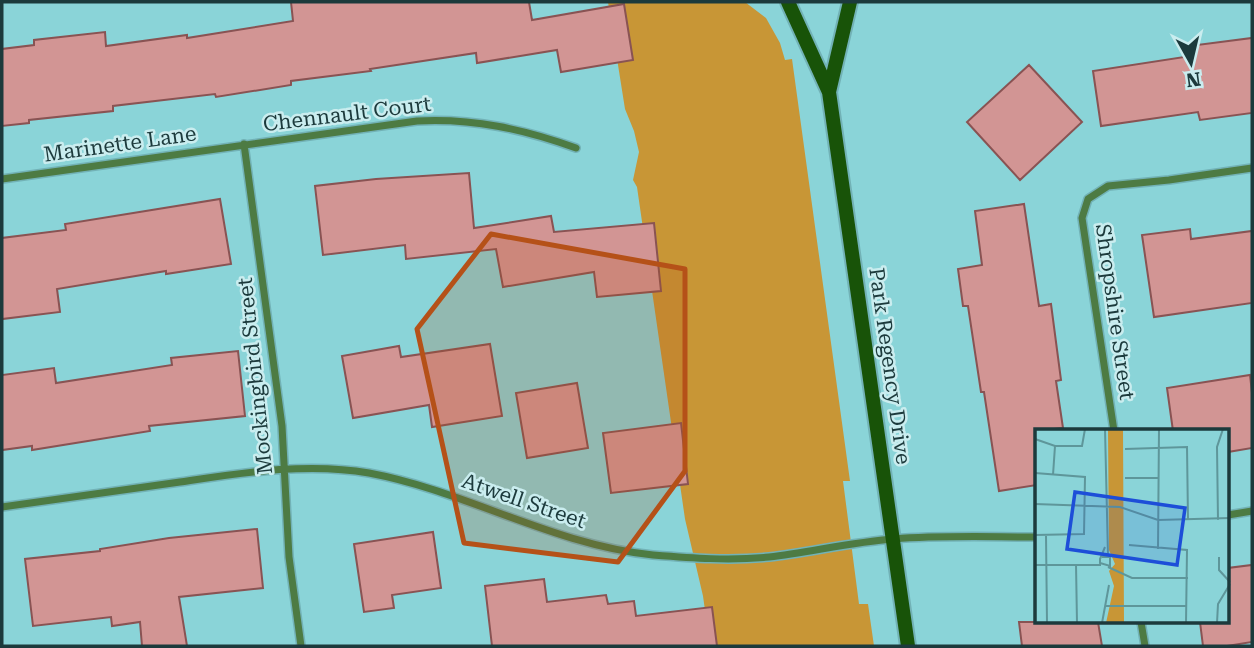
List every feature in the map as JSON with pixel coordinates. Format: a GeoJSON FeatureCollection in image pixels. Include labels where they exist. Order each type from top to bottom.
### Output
{"type":"FeatureCollection","features":[{"type":"Feature","properties":{"kind":"street","name":"Park Regency Drive"},"geometry":{"type":"LineString","coordinates":[[788,2],[829,92],[908,646]]}},
{"type":"Feature","properties":{"kind":"street","name":"Park Regency Drive"},"geometry":{"type":"LineString","coordinates":[[829,92],[850,2]]}},
{"type":"Feature","properties":{"kind":"street","name":"Chennault Court"},"geometry":{"type":"LineString","coordinates":[[244,144],[389,123],[450,119],[519,130],[576,148]]}},
{"type":"Feature","properties":{"kind":"street","name":"Marinette Lane"},"geometry":{"type":"LineString","coordinates":[[2,179],[244,144]]}},
{"type":"Feature","properties":{"kind":"street","name":"Mockingbird Street"},"geometry":{"type":"LineString","coordinates":[[244,144],[282,426],[289,557],[301,646]]}},
{"type":"Feature","properties":{"kind":"street","name":"Shropshire Street"},"geometry":{"type":"LineString","coordinates":[[1114,429],[1082,218],[1088,199],[1108,186],[1252,168]]}},
{"type":"Feature","properties":{"kind":"street","name":"Atwell Street"},"geometry":{"type":"LineString","coordinates":[[2,507],[236,474],[337,469],[396,479],[440,491],[591,543],[649,554],[691,558],[768,557],[893,539],[970,535],[1035,537]]}},
{"type":"Feature","properties":{"kind":"street"},"geometry":{"type":"LineString","coordinates":[[1230,515],[1252,511]]}},
{"type":"Feature","properties":{"kind":"street"},"geometry":{"type":"LineString","coordinates":[[1141,624],[1145,646]]}},
{"type":"Feature","properties":{"kind":"highlighted area"},"geometry":{"type":"Polygon","coordinates":[[[491,234],[685,269],[685,471],[618,562],[464,543],[417,329],[491,234]]]}},
{"type":"Feature","properties":{"kind":"shaded area"},"geometry":{"type":"Polygon","coordinates":[[[608,2],[745,2],[766,18],[780,43],[785,60],[792,59],[850,481],[843,481],[859,604],[868,604],[874,646],[710,646],[703,596],[685,519],[637,187],[633,180],[639,152],[625,109],[608,2]]]}},
{"type":"Feature","properties":{"kind":"building"},"geometry":{"type":"Polygon","coordinates":[[[291,2],[529,2],[532,20],[624,4],[633,60],[561,72],[557,50],[477,63],[476,53],[291,81],[291,85],[216,97],[215,94],[113,106],[113,111],[29,120],[29,123],[2,126],[2,49],[34,45],[34,40],[105,32],[106,46],[187,35],[187,38],[293,21],[291,2]]]}},
{"type":"Feature","properties":{"kind":"building"},"geometry":{"type":"Polygon","coordinates":[[[1252,38],[1252,113],[1200,120],[1198,112],[1101,126],[1093,71],[1191,56],[1189,46],[1252,38]]]}},
{"type":"Feature","properties":{"kind":"building"},"geometry":{"type":"Polygon","coordinates":[[[1029,65],[1082,122],[1020,180],[967,122],[1029,65]]]}},
{"type":"Feature","properties":{"kind":"building"},"geometry":{"type":"Polygon","coordinates":[[[469,173],[474,228],[551,216],[554,232],[654,223],[661,291],[597,297],[594,272],[503,287],[496,249],[406,259],[405,245],[323,255],[315,186],[469,173]]]}},
{"type":"Feature","properties":{"kind":"building"},"geometry":{"type":"Polygon","coordinates":[[[220,199],[231,264],[166,274],[166,271],[57,289],[60,312],[2,319],[2,238],[66,230],[65,224],[220,199]]]}},
{"type":"Feature","properties":{"kind":"building"},"geometry":{"type":"Polygon","coordinates":[[[1024,204],[1039,306],[1051,304],[1061,380],[1056,381],[1063,428],[1035,429],[1035,485],[999,491],[984,392],[981,392],[968,306],[963,306],[958,269],[982,265],[975,211],[1024,204]]]}},
{"type":"Feature","properties":{"kind":"building"},"geometry":{"type":"Polygon","coordinates":[[[1190,229],[1191,239],[1252,231],[1252,303],[1154,317],[1142,235],[1190,229]]]}},
{"type":"Feature","properties":{"kind":"building"},"geometry":{"type":"Polygon","coordinates":[[[490,344],[502,416],[432,427],[429,405],[353,418],[342,356],[399,346],[401,357],[490,344]]]}},
{"type":"Feature","properties":{"kind":"building"},"geometry":{"type":"Polygon","coordinates":[[[238,351],[245,416],[149,426],[150,431],[32,450],[32,446],[2,450],[2,375],[54,368],[56,383],[172,365],[171,358],[238,351]]]}},
{"type":"Feature","properties":{"kind":"building"},"geometry":{"type":"Polygon","coordinates":[[[1250,375],[1252,448],[1230,452],[1230,429],[1173,429],[1167,388],[1250,375]]]}},
{"type":"Feature","properties":{"kind":"building"},"geometry":{"type":"Polygon","coordinates":[[[577,383],[588,448],[527,458],[516,393],[577,383]]]}},
{"type":"Feature","properties":{"kind":"building"},"geometry":{"type":"Polygon","coordinates":[[[681,423],[688,484],[611,493],[603,433],[681,423]]]}},
{"type":"Feature","properties":{"kind":"building"},"geometry":{"type":"Polygon","coordinates":[[[257,529],[263,588],[179,597],[187,646],[142,646],[140,622],[112,626],[111,617],[33,626],[25,559],[100,551],[169,538],[257,529]]]}},
{"type":"Feature","properties":{"kind":"building"},"geometry":{"type":"Polygon","coordinates":[[[433,532],[441,588],[392,595],[394,608],[364,612],[354,544],[433,532]]]}},
{"type":"Feature","properties":{"kind":"building"},"geometry":{"type":"Polygon","coordinates":[[[1252,565],[1252,642],[1203,646],[1200,624],[1230,624],[1230,568],[1252,565]]]}},
{"type":"Feature","properties":{"kind":"building"},"geometry":{"type":"Polygon","coordinates":[[[544,579],[547,602],[606,595],[608,604],[634,601],[636,616],[712,607],[717,646],[492,646],[485,586],[544,579]]]}},
{"type":"Feature","properties":{"kind":"building"},"geometry":{"type":"Polygon","coordinates":[[[1019,622],[1098,624],[1102,646],[1022,646],[1019,622]]]}}]}
